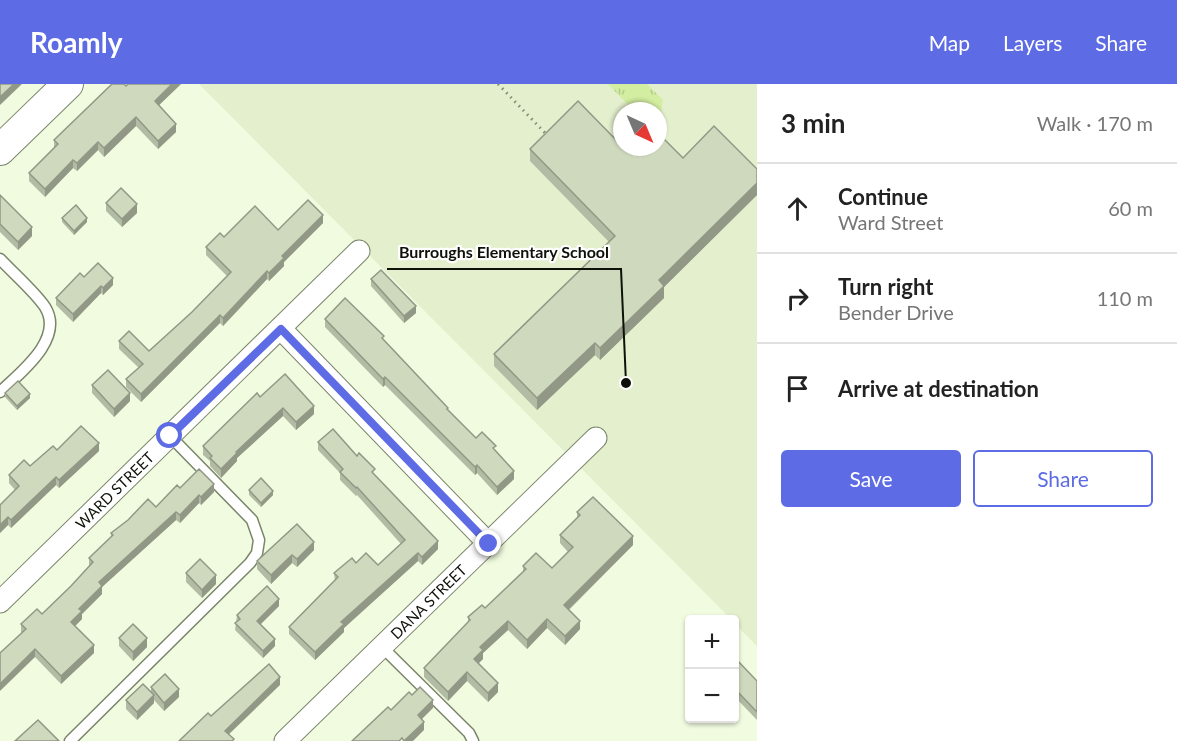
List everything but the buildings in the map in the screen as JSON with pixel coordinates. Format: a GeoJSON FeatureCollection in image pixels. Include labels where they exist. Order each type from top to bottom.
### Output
{"type":"FeatureCollection","features":[{"type":"Feature","properties":{"kind":"street"},"geometry":{"type":"LineString","coordinates":[[0,150],[59,87]]}},
{"type":"Feature","properties":{"kind":"street","name":"WARD STREET"},"geometry":{"type":"LineString","coordinates":[[0,602],[359,251]]}},
{"type":"Feature","properties":{"kind":"street"},"geometry":{"type":"LineString","coordinates":[[281,329],[489,544]]}},
{"type":"Feature","properties":{"kind":"street","name":"DANA STREET"},"geometry":{"type":"LineString","coordinates":[[285,741],[596,438]]}},
{"type":"Feature","properties":{"kind":"lane"},"geometry":{"type":"LineString","coordinates":[[0,259],[46,308],[49,333],[44,345],[33,359],[0,392]]}},
{"type":"Feature","properties":{"kind":"lane"},"geometry":{"type":"LineString","coordinates":[[70,741],[250,563],[257,553],[259,540],[252,520],[170,436]]}},
{"type":"Feature","properties":{"kind":"lane"},"geometry":{"type":"LineString","coordinates":[[382,647],[469,732],[473,741]]}},
{"type":"Feature","properties":{"kind":"path"},"geometry":{"type":"LineString","coordinates":[[498,84],[551,140]]}},
{"type":"Feature","properties":{"kind":"shaded area"},"geometry":{"type":"Polygon","coordinates":[[[199,84],[757,84],[757,646],[739,628],[739,615],[727,615],[199,84]]]}},
{"type":"Feature","properties":{"kind":"green space"},"geometry":{"type":"Polygon","coordinates":[[[608,84],[647,84],[663,100],[663,102],[625,102],[608,84]]]}},
{"type":"Feature","properties":{"kind":"place","name":"Burroughs Elementary School"},"geometry":{"type":"Point","coordinates":[626,383]}},
{"type":"Feature","properties":{"kind":"route"},"geometry":{"type":"LineString","coordinates":[[170,436],[281,329],[489,544]]}}]}
